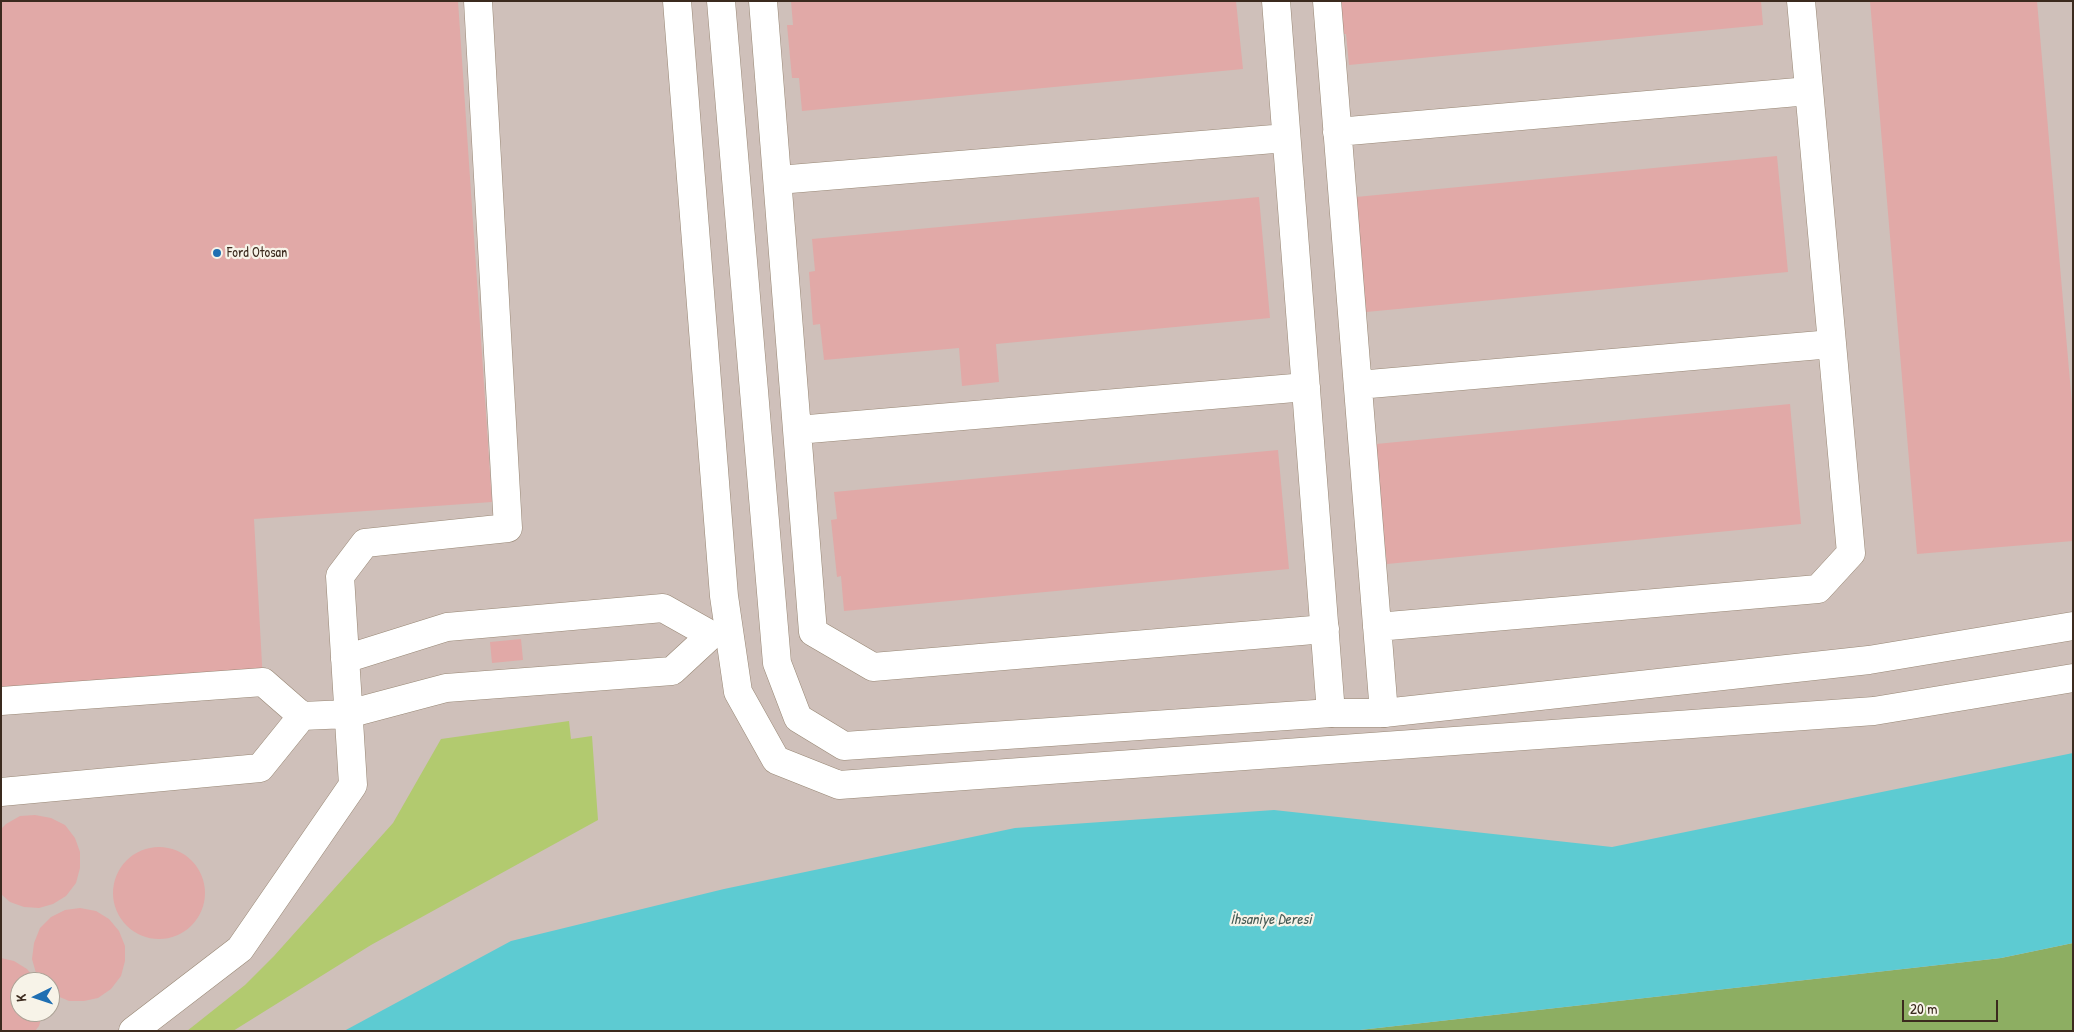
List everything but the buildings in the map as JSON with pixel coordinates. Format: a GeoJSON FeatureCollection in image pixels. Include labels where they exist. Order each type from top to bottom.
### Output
{"type":"FeatureCollection","features":[{"type":"Feature","properties":{"kind":"main road"},"geometry":{"type":"LineString","coordinates":[[133,1031],[240,949],[354,785],[340,576],[365,543],[508,528],[478,1]]}},
{"type":"Feature","properties":{"kind":"main road"},"geometry":{"type":"LineString","coordinates":[[677,1],[724,596],[738,692],[776,760],[838,785],[1874,711],[2073,678]]}},
{"type":"Feature","properties":{"kind":"main road"},"geometry":{"type":"LineString","coordinates":[[721,1],[777,663],[798,718],[844,746],[1332,713],[1384,713],[1869,660],[2073,626]]}},
{"type":"Feature","properties":{"kind":"main road"},"geometry":{"type":"LineString","coordinates":[[763,1],[813,632],[873,667],[1325,629]]}},
{"type":"Feature","properties":{"kind":"main road"},"geometry":{"type":"LineString","coordinates":[[1276,1],[1332,713]]}},
{"type":"Feature","properties":{"kind":"main road"},"geometry":{"type":"LineString","coordinates":[[1327,1],[1384,713]]}},
{"type":"Feature","properties":{"kind":"main road"},"geometry":{"type":"LineString","coordinates":[[1377,627],[1818,589],[1851,553],[1801,1]]}},
{"type":"Feature","properties":{"kind":"main road"},"geometry":{"type":"LineString","coordinates":[[1337,132],[1809,91]]}},
{"type":"Feature","properties":{"kind":"main road"},"geometry":{"type":"LineString","coordinates":[[778,180],[1286,138]]}},
{"type":"Feature","properties":{"kind":"main road"},"geometry":{"type":"LineString","coordinates":[[1358,386],[1832,344]]}},
{"type":"Feature","properties":{"kind":"main road"},"geometry":{"type":"LineString","coordinates":[[797,430],[1306,388]]}},
{"type":"Feature","properties":{"kind":"main road"},"geometry":{"type":"LineString","coordinates":[[1,701],[263,682],[302,716],[348,714],[446,688],[672,671],[711,635],[663,608],[447,627],[345,659]]}},
{"type":"Feature","properties":{"kind":"main road"},"geometry":{"type":"LineString","coordinates":[[1,792],[260,768],[302,716]]}},
{"type":"Feature","properties":{"kind":"shaded area"},"geometry":{"type":"Polygon","coordinates":[[[1,1],[2073,1],[2073,1031],[1,1031],[1,1]]]}},
{"type":"Feature","properties":{"kind":"green space"},"geometry":{"type":"Polygon","coordinates":[[[569,721],[571,739],[592,736],[598,820],[371,945],[233,1031],[187,1031],[245,985],[274,956],[393,823],[441,739],[569,721]]]}},
{"type":"Feature","properties":{"kind":"green space"},"geometry":{"type":"Polygon","coordinates":[[[2073,943],[2073,1031],[1351,1031],[2001,958],[2073,943]]]}},
{"type":"Feature","properties":{"kind":"water","name":"İhsaniye Deresi"},"geometry":{"type":"Polygon","coordinates":[[[2073,753],[2073,943],[2001,958],[1351,1031],[344,1031],[511,941],[724,889],[1015,828],[1274,810],[1612,847],[2073,753]]]}},
{"type":"Feature","properties":{"kind":"place","name":"Ford Otosan"},"geometry":{"type":"Point","coordinates":[217,253]}}]}
